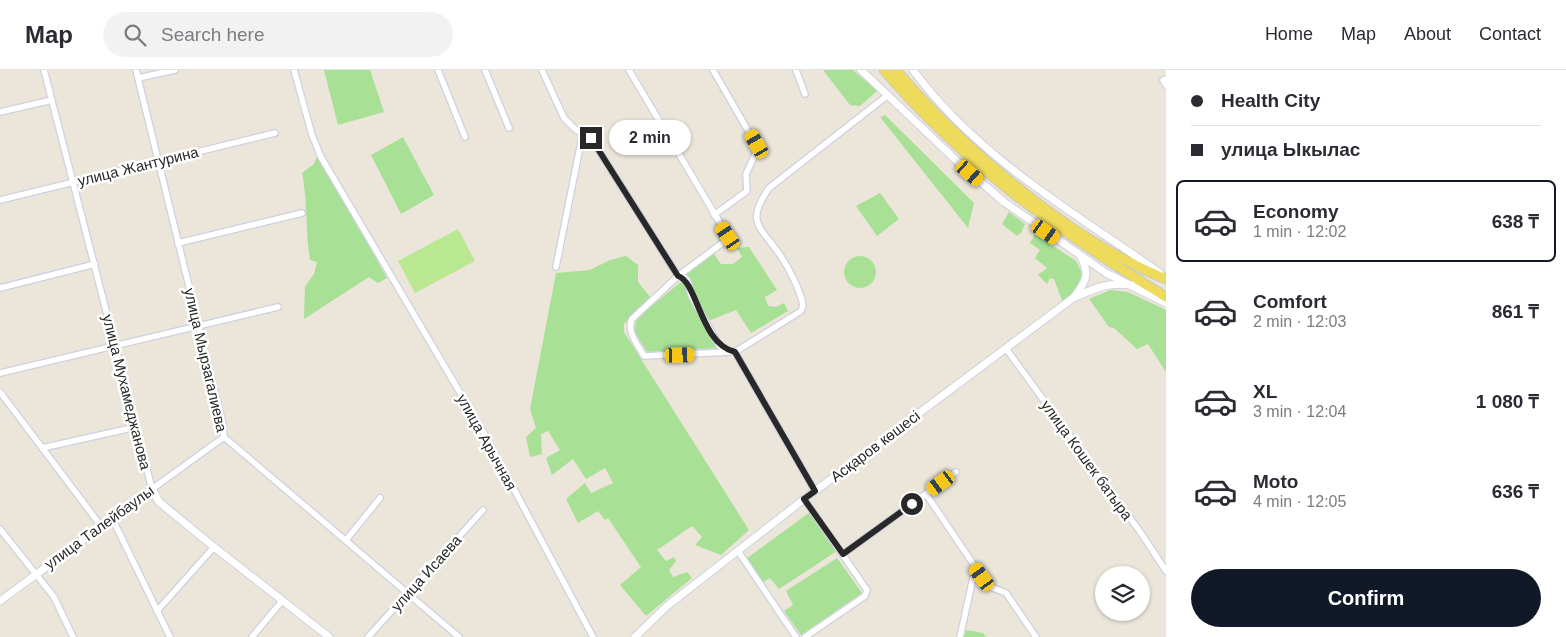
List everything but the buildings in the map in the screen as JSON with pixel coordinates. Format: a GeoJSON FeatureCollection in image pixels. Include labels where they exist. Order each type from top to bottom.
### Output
{"type":"FeatureCollection","features":[{"type":"Feature","properties":{"kind":"main road"},"geometry":{"type":"LineString","coordinates":[[884,70],[911,101],[965,154],[999,184],[1050,223],[1166,297]]}},
{"type":"Feature","properties":{"kind":"main road"},"geometry":{"type":"LineString","coordinates":[[896,70],[956,132],[1026,193],[1106,248],[1146,271],[1166,278]]}},
{"type":"Feature","properties":{"kind":"street","name":"улица Мухамеджанова"},"geometry":{"type":"LineString","coordinates":[[44,70],[152,489],[159,502],[282,602],[329,637]]}},
{"type":"Feature","properties":{"kind":"street","name":"улица Мырзагалиева"},"geometry":{"type":"LineString","coordinates":[[136,70],[223,424],[224,437],[409,592],[459,637]]}},
{"type":"Feature","properties":{"kind":"street"},"geometry":{"type":"LineString","coordinates":[[138,78],[175,70]]}},
{"type":"Feature","properties":{"kind":"street","name":"улица Арычная"},"geometry":{"type":"LineString","coordinates":[[294,70],[316,147],[485,435],[593,637]]}},
{"type":"Feature","properties":{"kind":"street"},"geometry":{"type":"LineString","coordinates":[[438,70],[465,137]]}},
{"type":"Feature","properties":{"kind":"street"},"geometry":{"type":"LineString","coordinates":[[485,70],[509,128]]}},
{"type":"Feature","properties":{"kind":"street"},"geometry":{"type":"LineString","coordinates":[[542,70],[564,118],[575,129],[591,138],[678,276],[685,278],[688,282],[691,295],[719,345],[724,350],[735,352],[815,491]]}},
{"type":"Feature","properties":{"kind":"street"},"geometry":{"type":"LineString","coordinates":[[629,70],[729,238],[728,241],[678,276],[629,324],[629,330],[644,356],[735,352],[801,311],[803,305],[781,256],[760,229],[756,217],[758,204],[769,188],[888,95]]}},
{"type":"Feature","properties":{"kind":"street"},"geometry":{"type":"LineString","coordinates":[[713,70],[758,148],[746,174],[747,191],[714,215]]}},
{"type":"Feature","properties":{"kind":"street"},"geometry":{"type":"LineString","coordinates":[[796,70],[806,94]]}},
{"type":"Feature","properties":{"kind":"street"},"geometry":{"type":"LineString","coordinates":[[861,70],[959,163],[1004,202],[1080,256],[1166,303]]}},
{"type":"Feature","properties":{"kind":"street"},"geometry":{"type":"LineString","coordinates":[[868,70],[888,95]]}},
{"type":"Feature","properties":{"kind":"street"},"geometry":{"type":"LineString","coordinates":[[913,70],[937,100],[1000,160],[1059,205],[1118,243],[1166,278]]}},
{"type":"Feature","properties":{"kind":"street"},"geometry":{"type":"LineString","coordinates":[[1166,79],[1163,80],[1166,85]]}},
{"type":"Feature","properties":{"kind":"street"},"geometry":{"type":"LineString","coordinates":[[0,112],[52,100]]}},
{"type":"Feature","properties":{"kind":"street"},"geometry":{"type":"LineString","coordinates":[[556,267],[583,132]]}},
{"type":"Feature","properties":{"kind":"street","name":"улица Жантурина"},"geometry":{"type":"LineString","coordinates":[[0,200],[275,133]]}},
{"type":"Feature","properties":{"kind":"street"},"geometry":{"type":"LineString","coordinates":[[178,243],[302,213]]}},
{"type":"Feature","properties":{"kind":"street"},"geometry":{"type":"LineString","coordinates":[[1073,298],[1087,277],[1086,267],[1080,256]]}},
{"type":"Feature","properties":{"kind":"street"},"geometry":{"type":"LineString","coordinates":[[0,288],[95,264]]}},
{"type":"Feature","properties":{"kind":"street"},"geometry":{"type":"LineString","coordinates":[[1073,298],[1099,286],[1113,283],[1132,285]]}},
{"type":"Feature","properties":{"kind":"street","name":"Асқаров көшесі"},"geometry":{"type":"LineString","coordinates":[[635,637],[667,606],[804,499],[1007,350],[1073,298]]}},
{"type":"Feature","properties":{"kind":"street"},"geometry":{"type":"LineString","coordinates":[[0,373],[278,307]]}},
{"type":"Feature","properties":{"kind":"street","name":"улица Кошек батыра"},"geometry":{"type":"LineString","coordinates":[[1007,350],[1141,533],[1166,571]]}},
{"type":"Feature","properties":{"kind":"street"},"geometry":{"type":"LineString","coordinates":[[0,392],[101,526]]}},
{"type":"Feature","properties":{"kind":"street"},"geometry":{"type":"LineString","coordinates":[[42,448],[136,427]]}},
{"type":"Feature","properties":{"kind":"street","name":"улица Талейбаулы"},"geometry":{"type":"LineString","coordinates":[[0,601],[34,574],[224,437]]}},
{"type":"Feature","properties":{"kind":"street"},"geometry":{"type":"LineString","coordinates":[[843,554],[956,472]]}},
{"type":"Feature","properties":{"kind":"street"},"geometry":{"type":"LineString","coordinates":[[926,494],[988,586],[1006,593],[1036,637]]}},
{"type":"Feature","properties":{"kind":"street"},"geometry":{"type":"LineString","coordinates":[[346,540],[380,498]]}},
{"type":"Feature","properties":{"kind":"street"},"geometry":{"type":"LineString","coordinates":[[804,499],[867,590],[865,596],[805,637]]}},
{"type":"Feature","properties":{"kind":"street","name":"улица Исаева"},"geometry":{"type":"LineString","coordinates":[[368,637],[483,510]]}},
{"type":"Feature","properties":{"kind":"street"},"geometry":{"type":"LineString","coordinates":[[112,518],[170,637]]}},
{"type":"Feature","properties":{"kind":"street"},"geometry":{"type":"LineString","coordinates":[[1,534],[54,597],[74,637]]}},
{"type":"Feature","properties":{"kind":"street"},"geometry":{"type":"LineString","coordinates":[[158,611],[214,547]]}},
{"type":"Feature","properties":{"kind":"street"},"geometry":{"type":"LineString","coordinates":[[738,551],[796,637]]}},
{"type":"Feature","properties":{"kind":"street"},"geometry":{"type":"LineString","coordinates":[[960,637],[976,569]]}},
{"type":"Feature","properties":{"kind":"street"},"geometry":{"type":"LineString","coordinates":[[252,637],[282,602]]}},
{"type":"Feature","properties":{"kind":"green space"},"geometry":{"type":"Polygon","coordinates":[[[324,70],[370,70],[384,112],[338,125],[324,70]]]}},
{"type":"Feature","properties":{"kind":"green space"},"geometry":{"type":"Polygon","coordinates":[[[823,70],[853,70],[877,91],[860,106],[850,105],[823,70]]]}},
{"type":"Feature","properties":{"kind":"green space"},"geometry":{"type":"Polygon","coordinates":[[[885,115],[974,203],[968,228],[880,117],[885,115]]]}},
{"type":"Feature","properties":{"kind":"green space"},"geometry":{"type":"Polygon","coordinates":[[[403,137],[434,195],[401,214],[371,155],[403,137]]]}},
{"type":"Feature","properties":{"kind":"green space"},"geometry":{"type":"Polygon","coordinates":[[[318,154],[387,278],[378,283],[369,277],[304,319],[305,286],[314,274],[317,262],[310,260],[302,173],[314,164],[318,154]]]}},
{"type":"Feature","properties":{"kind":"green space"},"geometry":{"type":"Polygon","coordinates":[[[880,193],[899,219],[877,236],[856,206],[880,193]]]}},
{"type":"Feature","properties":{"kind":"green space"},"geometry":{"type":"Polygon","coordinates":[[[1009,212],[1025,224],[1021,233],[1017,236],[1002,224],[1009,212]]]}},
{"type":"Feature","properties":{"kind":"green space"},"geometry":{"type":"Polygon","coordinates":[[[458,229],[475,261],[415,293],[398,261],[458,229]]]}},
{"type":"Feature","properties":{"kind":"green space"},"geometry":{"type":"Polygon","coordinates":[[[1035,234],[1076,261],[1082,273],[1076,290],[1063,303],[1054,279],[1050,278],[1047,284],[1038,275],[1047,268],[1035,258],[1040,250],[1030,243],[1035,234]]]}},
{"type":"Feature","properties":{"kind":"green space"},"geometry":{"type":"Polygon","coordinates":[[[749,247],[777,290],[765,297],[768,306],[776,307],[784,303],[788,311],[751,333],[736,310],[708,321],[712,332],[709,336],[718,348],[647,352],[634,331],[637,318],[682,281],[685,272],[714,254],[721,264],[733,264],[742,257],[737,248],[749,247]]]}},
{"type":"Feature","properties":{"kind":"green space"},"geometry":{"type":"Polygon","coordinates":[[[626,256],[638,265],[638,282],[650,297],[624,324],[624,332],[749,530],[721,555],[695,545],[702,537],[692,526],[657,550],[666,561],[674,557],[676,561],[669,570],[673,577],[687,572],[692,578],[646,616],[620,585],[641,567],[608,518],[605,520],[598,511],[578,523],[566,499],[585,483],[591,493],[613,483],[605,468],[586,479],[573,459],[552,475],[546,458],[560,450],[548,431],[541,434],[542,454],[530,457],[526,437],[536,428],[530,409],[556,273],[590,270],[610,260],[626,256]]]}},
{"type":"Feature","properties":{"kind":"green space"},"geometry":{"type":"Polygon","coordinates":[[[860,256],[866,257],[871,261],[875,266],[875,278],[871,283],[866,287],[860,288],[854,287],[849,283],[845,278],[844,272],[845,266],[849,261],[854,257],[860,256]]]}},
{"type":"Feature","properties":{"kind":"green space"},"geometry":{"type":"Polygon","coordinates":[[[1110,290],[1128,292],[1166,310],[1166,372],[1148,344],[1137,349],[1114,328],[1109,327],[1089,299],[1110,290]]]}},
{"type":"Feature","properties":{"kind":"green space"},"geometry":{"type":"Polygon","coordinates":[[[810,512],[837,551],[779,589],[770,578],[762,583],[746,559],[810,512]]]}},
{"type":"Feature","properties":{"kind":"green space"},"geometry":{"type":"Polygon","coordinates":[[[837,558],[862,593],[801,635],[784,611],[793,605],[786,591],[837,558]]]}},
{"type":"Feature","properties":{"kind":"green space"},"geometry":{"type":"Polygon","coordinates":[[[966,630],[983,633],[986,637],[964,637],[966,630]]]}},
{"type":"Feature","properties":{"kind":"route"},"geometry":{"type":"LineString","coordinates":[[591,138],[678,276],[685,278],[688,282],[691,295],[713,337],[724,350],[735,352],[815,491],[804,499],[843,554],[912,504]]}}]}
